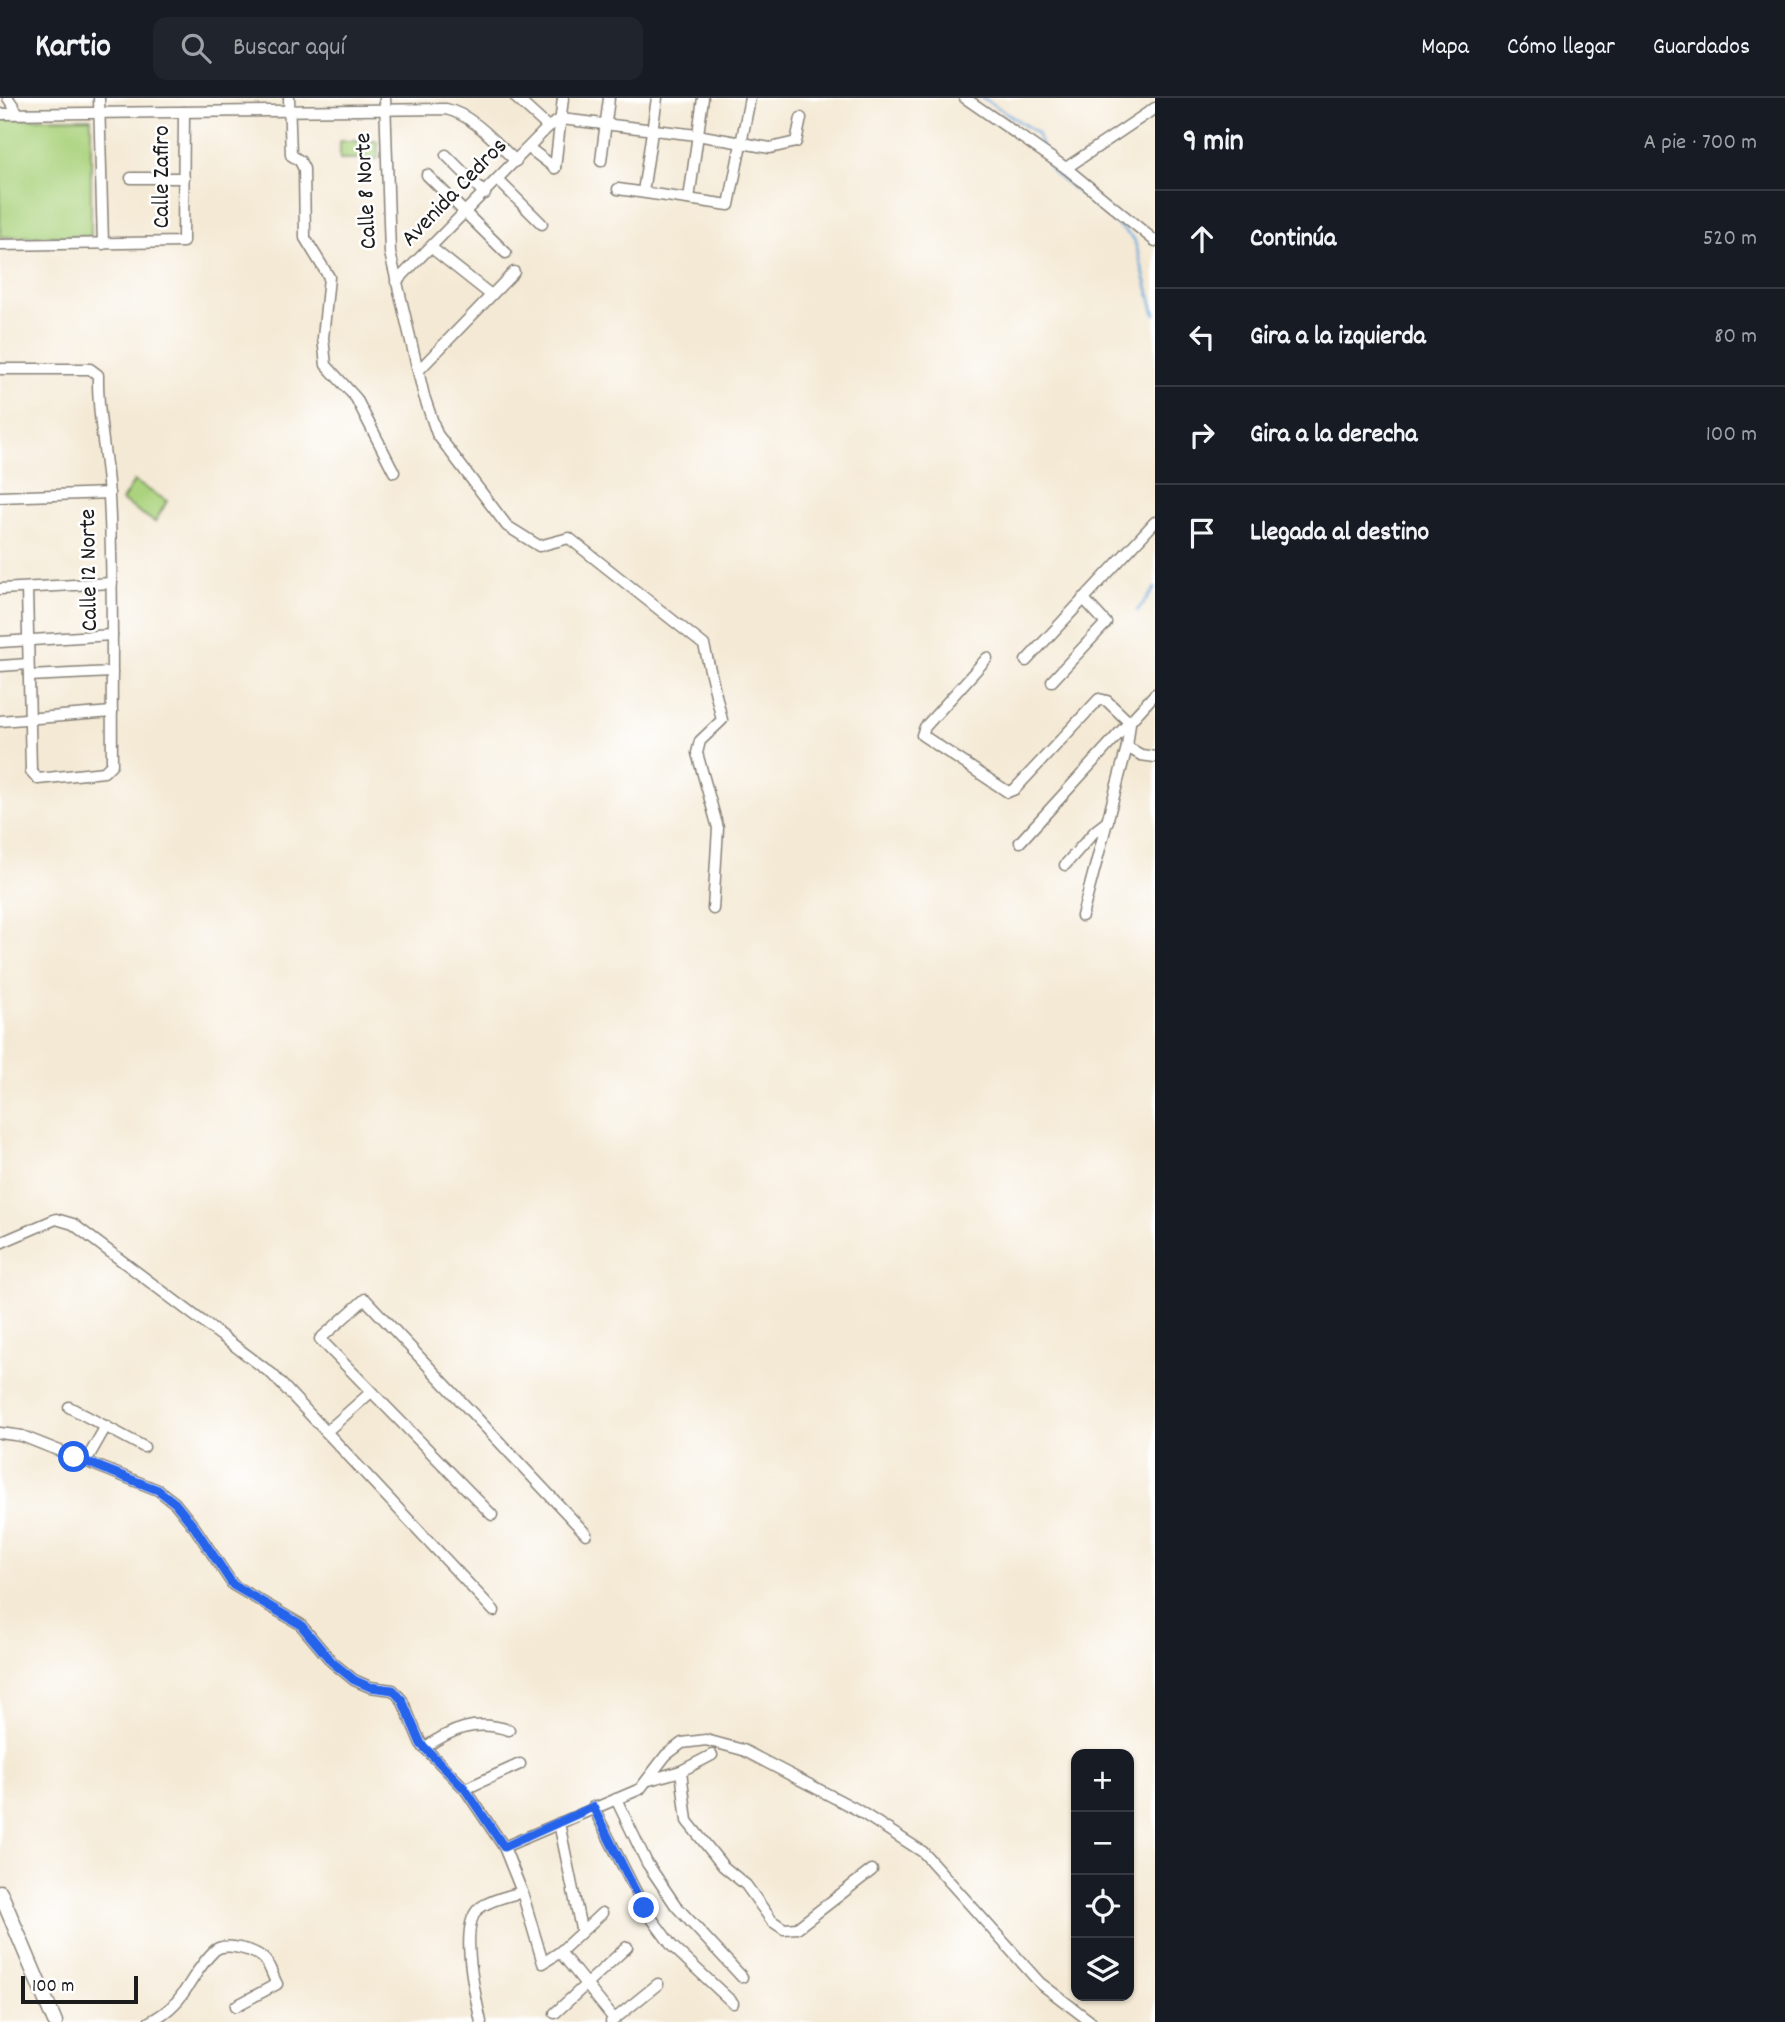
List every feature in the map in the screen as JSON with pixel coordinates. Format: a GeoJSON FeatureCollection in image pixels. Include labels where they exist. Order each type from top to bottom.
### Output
{"type":"FeatureCollection","features":[{"type":"Feature","properties":{"kind":"main road"},"geometry":{"type":"LineString","coordinates":[[0,1892],[55,2022]]}},
{"type":"Feature","properties":{"kind":"main road"},"geometry":{"type":"LineString","coordinates":[[0,1917],[45,2022]]}},
{"type":"Feature","properties":{"kind":"street"},"geometry":{"type":"LineString","coordinates":[[8,98],[18,113]]}},
{"type":"Feature","properties":{"kind":"street"},"geometry":{"type":"LineString","coordinates":[[0,245],[103,244],[99,98]]}},
{"type":"Feature","properties":{"kind":"street"},"geometry":{"type":"LineString","coordinates":[[208,98],[210,112]]}},
{"type":"Feature","properties":{"kind":"street"},"geometry":{"type":"LineString","coordinates":[[246,98],[248,112]]}},
{"type":"Feature","properties":{"kind":"street"},"geometry":{"type":"LineString","coordinates":[[289,98],[292,155],[300,161],[304,169],[305,237],[328,277],[323,338],[326,365],[356,398],[394,472]]}},
{"type":"Feature","properties":{"kind":"street"},"geometry":{"type":"LineString","coordinates":[[529,148],[555,168],[563,98]]}},
{"type":"Feature","properties":{"kind":"street"},"geometry":{"type":"LineString","coordinates":[[601,162],[609,98]]}},
{"type":"Feature","properties":{"kind":"street"},"geometry":{"type":"LineString","coordinates":[[643,192],[657,98]]}},
{"type":"Feature","properties":{"kind":"street"},"geometry":{"type":"LineString","coordinates":[[689,199],[703,98]]}},
{"type":"Feature","properties":{"kind":"street"},"geometry":{"type":"LineString","coordinates":[[618,189],[729,205],[750,98]]}},
{"type":"Feature","properties":{"kind":"street"},"geometry":{"type":"LineString","coordinates":[[965,98],[1066,168],[1155,242]]}},
{"type":"Feature","properties":{"kind":"street"},"geometry":{"type":"LineString","coordinates":[[519,99],[548,127]]}},
{"type":"Feature","properties":{"kind":"street"},"geometry":{"type":"LineString","coordinates":[[0,114],[290,111],[385,104],[455,111],[516,161]]}},
{"type":"Feature","properties":{"kind":"street","name":"Calle 8 Norte"},"geometry":{"type":"LineString","coordinates":[[385,104],[390,253],[424,396],[437,434],[507,526],[539,546],[569,538],[704,645],[722,720],[699,741],[697,753],[718,828],[713,909]]}},
{"type":"Feature","properties":{"kind":"street"},"geometry":{"type":"LineString","coordinates":[[1066,168],[1155,108]]}},
{"type":"Feature","properties":{"kind":"street","name":"Calle Zafiro"},"geometry":{"type":"LineString","coordinates":[[103,244],[183,242],[184,112]]}},
{"type":"Feature","properties":{"kind":"street"},"geometry":{"type":"LineString","coordinates":[[561,119],[606,122],[770,148],[796,142],[801,118]]}},
{"type":"Feature","properties":{"kind":"street","name":"Avenida Cedros"},"geometry":{"type":"LineString","coordinates":[[396,282],[433,248],[548,127],[561,119]]}},
{"type":"Feature","properties":{"kind":"street"},"geometry":{"type":"LineString","coordinates":[[446,155],[485,194]]}},
{"type":"Feature","properties":{"kind":"street"},"geometry":{"type":"LineString","coordinates":[[426,175],[506,253]]}},
{"type":"Feature","properties":{"kind":"street"},"geometry":{"type":"LineString","coordinates":[[131,178],[184,178]]}},
{"type":"Feature","properties":{"kind":"street"},"geometry":{"type":"LineString","coordinates":[[498,180],[542,224]]}},
{"type":"Feature","properties":{"kind":"street"},"geometry":{"type":"LineString","coordinates":[[433,248],[491,295]]}},
{"type":"Feature","properties":{"kind":"street"},"geometry":{"type":"LineString","coordinates":[[419,370],[514,272]]}},
{"type":"Feature","properties":{"kind":"street","name":"Calle 12 Norte"},"geometry":{"type":"LineString","coordinates":[[0,369],[96,370],[109,493],[112,583],[110,769],[38,779],[33,776],[30,719]]}},
{"type":"Feature","properties":{"kind":"street"},"geometry":{"type":"LineString","coordinates":[[0,497],[109,493]]}},
{"type":"Feature","properties":{"kind":"street"},"geometry":{"type":"LineString","coordinates":[[1026,661],[1155,522]]}},
{"type":"Feature","properties":{"kind":"street"},"geometry":{"type":"LineString","coordinates":[[0,589],[112,583]]}},
{"type":"Feature","properties":{"kind":"street"},"geometry":{"type":"LineString","coordinates":[[27,587],[30,719]]}},
{"type":"Feature","properties":{"kind":"street"},"geometry":{"type":"LineString","coordinates":[[1052,681],[1106,623],[1083,598]]}},
{"type":"Feature","properties":{"kind":"street"},"geometry":{"type":"LineString","coordinates":[[0,642],[112,635]]}},
{"type":"Feature","properties":{"kind":"street"},"geometry":{"type":"LineString","coordinates":[[987,658],[925,727],[922,735],[1003,789],[1012,792],[1099,699],[1104,698],[1129,723],[1127,747],[1082,916]]}},
{"type":"Feature","properties":{"kind":"street"},"geometry":{"type":"LineString","coordinates":[[0,666],[29,670],[112,672]]}},
{"type":"Feature","properties":{"kind":"street"},"geometry":{"type":"LineString","coordinates":[[1020,842],[1155,694]]}},
{"type":"Feature","properties":{"kind":"street"},"geometry":{"type":"LineString","coordinates":[[0,721],[112,712]]}},
{"type":"Feature","properties":{"kind":"street"},"geometry":{"type":"LineString","coordinates":[[1127,747],[1141,755],[1155,757]]}},
{"type":"Feature","properties":{"kind":"street"},"geometry":{"type":"LineString","coordinates":[[1065,865],[1095,831],[1108,821]]}},
{"type":"Feature","properties":{"kind":"street"},"geometry":{"type":"LineString","coordinates":[[0,1243],[55,1219],[73,1224],[272,1374],[494,1611]]}},
{"type":"Feature","properties":{"kind":"street"},"geometry":{"type":"LineString","coordinates":[[492,1515],[320,1339],[365,1298],[586,1534]]}},
{"type":"Feature","properties":{"kind":"street"},"geometry":{"type":"LineString","coordinates":[[326,1432],[370,1392]]}},
{"type":"Feature","properties":{"kind":"street"},"geometry":{"type":"LineString","coordinates":[[69,1407],[144,1447]]}},
{"type":"Feature","properties":{"kind":"street"},"geometry":{"type":"LineString","coordinates":[[90,1463],[109,1427]]}},
{"type":"Feature","properties":{"kind":"street"},"geometry":{"type":"LineString","coordinates":[[0,1433],[22,1436],[158,1490],[175,1503],[195,1528],[233,1585],[300,1624],[332,1662],[354,1680],[370,1687],[393,1690],[402,1700],[424,1748],[465,1789],[504,1847],[522,1892],[542,1961],[560,1952],[581,1929],[602,1913]]}},
{"type":"Feature","properties":{"kind":"street"},"geometry":{"type":"LineString","coordinates":[[424,1748],[460,1727],[478,1724],[509,1730]]}},
{"type":"Feature","properties":{"kind":"street"},"geometry":{"type":"LineString","coordinates":[[504,1847],[640,1789],[666,1755],[682,1743],[706,1740],[743,1750],[856,1808],[923,1852],[1040,1983],[1091,2022]]}},
{"type":"Feature","properties":{"kind":"street"},"geometry":{"type":"LineString","coordinates":[[649,1780],[681,1771],[712,1755]]}},
{"type":"Feature","properties":{"kind":"street"},"geometry":{"type":"LineString","coordinates":[[465,1789],[520,1764]]}},
{"type":"Feature","properties":{"kind":"street"},"geometry":{"type":"LineString","coordinates":[[681,1771],[688,1821],[723,1866],[746,1885],[772,1921],[784,1929],[797,1928],[872,1870]]}},
{"type":"Feature","properties":{"kind":"street"},"geometry":{"type":"LineString","coordinates":[[616,1799],[647,1863],[676,1906],[742,1977]]}},
{"type":"Feature","properties":{"kind":"street"},"geometry":{"type":"LineString","coordinates":[[593,1807],[644,1908],[671,1946],[733,2003]]}},
{"type":"Feature","properties":{"kind":"street"},"geometry":{"type":"LineString","coordinates":[[559,1823],[581,1929]]}},
{"type":"Feature","properties":{"kind":"street"},"geometry":{"type":"LineString","coordinates":[[481,2022],[471,1976],[470,1923],[480,1907],[522,1892]]}},
{"type":"Feature","properties":{"kind":"street"},"geometry":{"type":"LineString","coordinates":[[149,2022],[180,2000],[213,1953],[221,1947],[245,1949],[265,1959],[277,1984],[236,2006]]}},
{"type":"Feature","properties":{"kind":"street"},"geometry":{"type":"LineString","coordinates":[[555,2013],[587,1987],[627,1947]]}},
{"type":"Feature","properties":{"kind":"street"},"geometry":{"type":"LineString","coordinates":[[560,1952],[612,2021],[658,1984]]}},
{"type":"Feature","properties":{"kind":"green space"},"geometry":{"type":"Polygon","coordinates":[[[91,118],[91,236],[0,237],[0,119],[91,118]]]}},
{"type":"Feature","properties":{"kind":"green space"},"geometry":{"type":"Polygon","coordinates":[[[340,141],[378,141],[378,159],[340,159],[340,141]]]}},
{"type":"Feature","properties":{"kind":"green space"},"geometry":{"type":"Polygon","coordinates":[[[134,481],[167,501],[155,522],[122,501],[134,481]]]}},
{"type":"Feature","properties":{"kind":"waterway"},"geometry":{"type":"LineString","coordinates":[[983,98],[1037,133],[1042,147]]}},
{"type":"Feature","properties":{"kind":"waterway"},"geometry":{"type":"LineString","coordinates":[[1047,160],[1051,170],[1134,239],[1155,314]]}},
{"type":"Feature","properties":{"kind":"waterway"},"geometry":{"type":"LineString","coordinates":[[1137,611],[1155,588]]}},
{"type":"Feature","properties":{"kind":"route"},"geometry":{"type":"LineString","coordinates":[[74,1457],[158,1490],[175,1503],[195,1528],[233,1585],[300,1624],[332,1662],[354,1680],[370,1687],[393,1690],[402,1700],[421,1744],[465,1789],[504,1847],[593,1807],[644,1908]]}}]}
